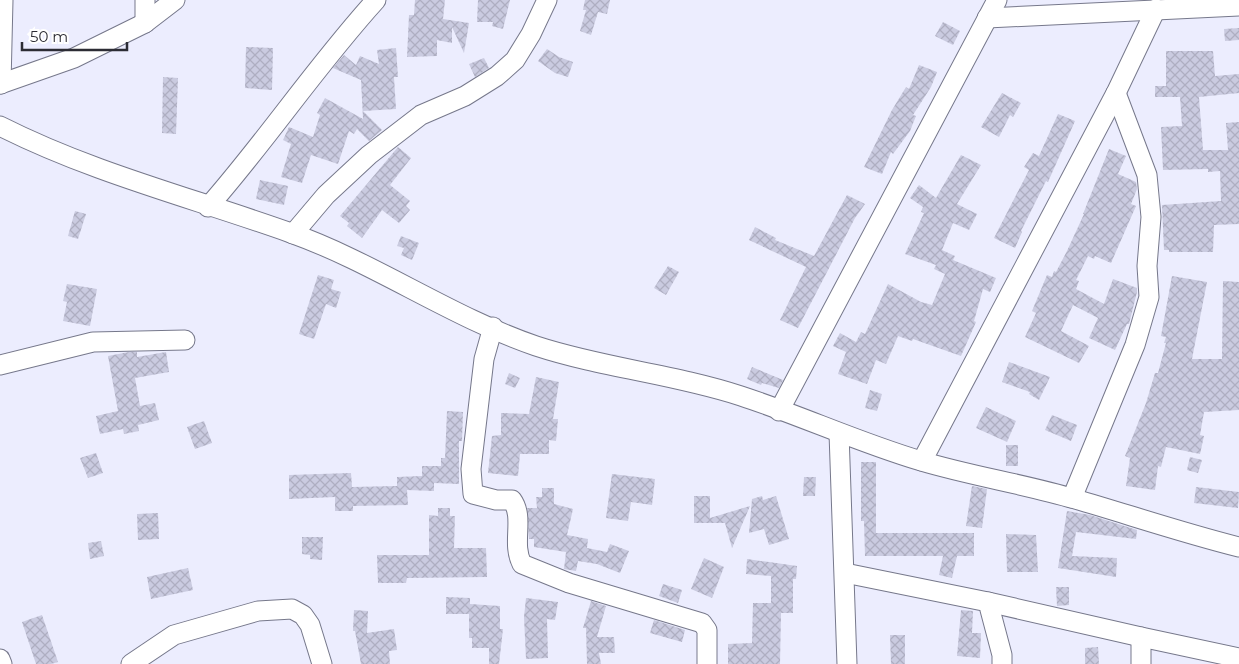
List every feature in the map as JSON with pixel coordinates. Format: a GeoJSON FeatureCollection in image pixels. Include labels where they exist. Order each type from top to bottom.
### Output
{"type":"FeatureCollection","features":[{"type":"Feature","properties":{"kind":"street"},"geometry":{"type":"LineString","coordinates":[[3,0],[0,84],[74,58],[145,23],[176,0]]}},
{"type":"Feature","properties":{"kind":"street"},"geometry":{"type":"LineString","coordinates":[[145,0],[145,23]]}},
{"type":"Feature","properties":{"kind":"street"},"geometry":{"type":"LineString","coordinates":[[208,207],[252,157],[307,82],[376,0]]}},
{"type":"Feature","properties":{"kind":"street"},"geometry":{"type":"LineString","coordinates":[[293,234],[326,195],[369,156],[421,115],[465,96],[503,70],[519,53],[547,0]]}},
{"type":"Feature","properties":{"kind":"street"},"geometry":{"type":"LineString","coordinates":[[779,411],[997,0]]}},
{"type":"Feature","properties":{"kind":"street"},"geometry":{"type":"LineString","coordinates":[[987,18],[1239,6]]}},
{"type":"Feature","properties":{"kind":"street"},"geometry":{"type":"LineString","coordinates":[[922,461],[1116,93],[1156,9]]}},
{"type":"Feature","properties":{"kind":"street"},"geometry":{"type":"LineString","coordinates":[[1072,498],[1135,345],[1149,297],[1147,266],[1151,217],[1147,175],[1116,93]]}},
{"type":"Feature","properties":{"kind":"street"},"geometry":{"type":"LineString","coordinates":[[0,126],[35,144],[115,175],[293,234],[493,328],[542,347],[574,357],[690,381],[743,397],[839,433],[922,461],[1072,498],[1172,530],[1239,547]]}},
{"type":"Feature","properties":{"kind":"street"},"geometry":{"type":"LineString","coordinates":[[493,328],[484,359],[471,469],[473,494],[496,500],[512,500],[518,507],[516,554],[522,564],[569,583],[702,623],[707,630],[707,664]]}},
{"type":"Feature","properties":{"kind":"street"},"geometry":{"type":"LineString","coordinates":[[0,364],[93,342],[185,340]]}},
{"type":"Feature","properties":{"kind":"street"},"geometry":{"type":"LineString","coordinates":[[839,433],[847,664]]}},
{"type":"Feature","properties":{"kind":"street"},"geometry":{"type":"LineString","coordinates":[[845,573],[988,602],[1239,658]]}},
{"type":"Feature","properties":{"kind":"street"},"geometry":{"type":"LineString","coordinates":[[988,602],[1002,655],[1002,664]]}},
{"type":"Feature","properties":{"kind":"street"},"geometry":{"type":"LineString","coordinates":[[131,664],[174,635],[258,611],[292,609],[303,615],[310,625],[322,664]]}},
{"type":"Feature","properties":{"kind":"street"},"geometry":{"type":"LineString","coordinates":[[1141,637],[1141,664]]}},
{"type":"Feature","properties":{"kind":"street"},"geometry":{"type":"LineString","coordinates":[[0,659],[2,664]]}},
{"type":"Feature","properties":{"kind":"building"},"geometry":{"type":"Polygon","coordinates":[[[415,0],[445,0],[443,19],[469,23],[464,53],[452,27],[452,43],[437,40],[437,56],[407,57],[409,15],[414,15],[415,0]]]}},
{"type":"Feature","properties":{"kind":"building"},"geometry":{"type":"Polygon","coordinates":[[[478,0],[510,0],[503,29],[492,26],[493,22],[477,22],[478,0]]]}},
{"type":"Feature","properties":{"kind":"building"},"geometry":{"type":"Polygon","coordinates":[[[585,0],[610,0],[607,14],[598,12],[591,35],[580,31],[586,10],[583,10],[585,0]]]}},
{"type":"Feature","properties":{"kind":"building"},"geometry":{"type":"Polygon","coordinates":[[[943,22],[960,31],[953,45],[935,36],[943,22]]]}},
{"type":"Feature","properties":{"kind":"building"},"geometry":{"type":"Polygon","coordinates":[[[1239,28],[1239,40],[1225,41],[1224,29],[1239,28]]]}},
{"type":"Feature","properties":{"kind":"building"},"geometry":{"type":"Polygon","coordinates":[[[246,47],[273,48],[272,90],[245,88],[246,47]]]}},
{"type":"Feature","properties":{"kind":"building"},"geometry":{"type":"Polygon","coordinates":[[[396,48],[398,77],[394,77],[396,109],[363,111],[382,130],[369,141],[357,129],[354,134],[349,131],[338,164],[311,155],[302,183],[281,177],[291,144],[283,140],[289,127],[313,137],[320,115],[317,113],[325,98],[363,119],[361,80],[333,68],[344,55],[356,65],[360,56],[379,64],[377,50],[396,48]]]}},
{"type":"Feature","properties":{"kind":"building"},"geometry":{"type":"Polygon","coordinates":[[[547,49],[559,57],[573,62],[568,77],[555,73],[538,61],[547,49]]]}},
{"type":"Feature","properties":{"kind":"building"},"geometry":{"type":"Polygon","coordinates":[[[1166,51],[1213,51],[1215,76],[1239,74],[1239,93],[1199,97],[1203,150],[1228,150],[1226,123],[1239,122],[1239,224],[1214,225],[1213,252],[1169,252],[1169,250],[1164,250],[1162,205],[1221,201],[1220,171],[1208,172],[1208,169],[1163,170],[1161,127],[1182,126],[1180,97],[1155,97],[1155,86],[1166,86],[1166,51]]]}},
{"type":"Feature","properties":{"kind":"building"},"geometry":{"type":"Polygon","coordinates":[[[484,58],[489,68],[475,77],[469,64],[484,58]]]}},
{"type":"Feature","properties":{"kind":"building"},"geometry":{"type":"Polygon","coordinates":[[[919,65],[937,72],[931,87],[913,115],[916,116],[910,131],[893,154],[891,152],[882,174],[864,167],[892,110],[906,87],[909,89],[919,65]]]}},
{"type":"Feature","properties":{"kind":"building"},"geometry":{"type":"Polygon","coordinates":[[[163,77],[178,78],[176,134],[162,133],[163,77]]]}},
{"type":"Feature","properties":{"kind":"building"},"geometry":{"type":"Polygon","coordinates":[[[1002,93],[1021,103],[1013,117],[1010,115],[999,137],[981,127],[1002,93]]]}},
{"type":"Feature","properties":{"kind":"building"},"geometry":{"type":"Polygon","coordinates":[[[1058,114],[1075,121],[1048,182],[1046,181],[1021,231],[1015,248],[994,238],[1029,170],[1024,167],[1033,153],[1039,156],[1058,114]]]}},
{"type":"Feature","properties":{"kind":"building"},"geometry":{"type":"Polygon","coordinates":[[[398,147],[411,158],[390,185],[410,201],[406,206],[410,210],[399,223],[382,210],[362,238],[347,226],[349,223],[340,216],[398,147]]]}},
{"type":"Feature","properties":{"kind":"building"},"geometry":{"type":"Polygon","coordinates":[[[1109,149],[1126,156],[1118,174],[1136,182],[1137,189],[1131,204],[1136,206],[1111,263],[1095,256],[1094,259],[1088,256],[1076,280],[1079,281],[1076,289],[1104,304],[1113,279],[1137,288],[1137,292],[1129,324],[1127,324],[1115,350],[1089,338],[1098,318],[1073,305],[1061,331],[1089,346],[1079,363],[1025,337],[1036,313],[1032,311],[1047,275],[1052,277],[1067,251],[1084,214],[1109,149]]]}},
{"type":"Feature","properties":{"kind":"building"},"geometry":{"type":"Polygon","coordinates":[[[961,155],[981,165],[957,204],[977,214],[969,230],[953,223],[942,250],[955,256],[953,260],[996,278],[990,292],[983,289],[974,321],[976,322],[961,356],[913,339],[912,341],[898,336],[886,364],[876,360],[867,384],[838,374],[846,352],[833,346],[840,333],[856,342],[861,332],[865,334],[888,284],[921,302],[932,305],[945,274],[934,269],[936,265],[905,254],[924,213],[921,212],[923,207],[910,198],[919,185],[936,198],[961,155]]]}},
{"type":"Feature","properties":{"kind":"building"},"geometry":{"type":"Polygon","coordinates":[[[260,180],[288,186],[284,205],[256,199],[260,180]]]}},
{"type":"Feature","properties":{"kind":"building"},"geometry":{"type":"Polygon","coordinates":[[[847,195],[865,204],[855,218],[798,328],[780,320],[806,267],[749,240],[755,227],[776,238],[775,240],[814,256],[847,195]]]}},
{"type":"Feature","properties":{"kind":"building"},"geometry":{"type":"Polygon","coordinates":[[[75,211],[86,214],[78,239],[68,236],[75,211]]]}},
{"type":"Feature","properties":{"kind":"building"},"geometry":{"type":"Polygon","coordinates":[[[401,236],[419,243],[412,260],[401,255],[404,248],[397,246],[401,236]]]}},
{"type":"Feature","properties":{"kind":"building"},"geometry":{"type":"Polygon","coordinates":[[[668,266],[679,272],[666,295],[654,288],[668,266]]]}},
{"type":"Feature","properties":{"kind":"building"},"geometry":{"type":"Polygon","coordinates":[[[318,275],[334,280],[331,289],[341,292],[336,308],[326,304],[314,339],[299,334],[318,275]]]}},
{"type":"Feature","properties":{"kind":"building"},"geometry":{"type":"Polygon","coordinates":[[[1172,276],[1207,282],[1192,359],[1222,359],[1223,281],[1239,282],[1239,410],[1204,412],[1200,435],[1204,436],[1200,454],[1166,447],[1161,467],[1158,466],[1155,490],[1126,486],[1130,458],[1125,456],[1146,403],[1155,373],[1158,373],[1166,343],[1164,343],[1166,337],[1161,336],[1172,276]]]}},
{"type":"Feature","properties":{"kind":"building"},"geometry":{"type":"Polygon","coordinates":[[[67,284],[97,289],[90,326],[63,321],[67,302],[63,301],[67,284]]]}},
{"type":"Feature","properties":{"kind":"building"},"geometry":{"type":"Polygon","coordinates":[[[137,352],[137,357],[166,352],[169,372],[135,378],[140,406],[155,403],[159,420],[138,425],[139,431],[124,434],[123,429],[100,434],[96,416],[118,411],[108,356],[137,352]]]}},
{"type":"Feature","properties":{"kind":"building"},"geometry":{"type":"Polygon","coordinates":[[[1009,362],[1050,377],[1039,400],[1029,394],[1030,392],[1002,382],[1009,362]]]}},
{"type":"Feature","properties":{"kind":"building"},"geometry":{"type":"Polygon","coordinates":[[[752,367],[783,380],[779,388],[762,383],[761,385],[747,379],[752,367]]]}},
{"type":"Feature","properties":{"kind":"building"},"geometry":{"type":"Polygon","coordinates":[[[509,373],[520,378],[515,388],[505,384],[509,373]]]}},
{"type":"Feature","properties":{"kind":"building"},"geometry":{"type":"Polygon","coordinates":[[[536,377],[559,382],[553,419],[558,419],[556,441],[549,440],[549,454],[520,454],[518,476],[488,473],[492,436],[501,435],[501,413],[529,414],[536,377]]]}},
{"type":"Feature","properties":{"kind":"building"},"geometry":{"type":"Polygon","coordinates":[[[870,390],[882,394],[877,411],[865,408],[870,390]]]}},
{"type":"Feature","properties":{"kind":"building"},"geometry":{"type":"Polygon","coordinates":[[[986,407],[1016,421],[1007,442],[976,428],[986,407]]]}},
{"type":"Feature","properties":{"kind":"building"},"geometry":{"type":"Polygon","coordinates":[[[447,411],[463,412],[462,441],[459,441],[459,484],[434,483],[434,491],[407,490],[408,505],[353,506],[353,511],[335,511],[335,497],[289,499],[289,475],[351,473],[352,487],[397,486],[397,477],[422,476],[422,466],[441,466],[441,458],[445,458],[447,411]]]}},
{"type":"Feature","properties":{"kind":"building"},"geometry":{"type":"Polygon","coordinates":[[[1052,415],[1077,425],[1071,441],[1045,430],[1052,415]]]}},
{"type":"Feature","properties":{"kind":"building"},"geometry":{"type":"Polygon","coordinates":[[[204,421],[212,443],[195,449],[187,427],[204,421]]]}},
{"type":"Feature","properties":{"kind":"building"},"geometry":{"type":"Polygon","coordinates":[[[1006,445],[1018,445],[1018,466],[1006,466],[1006,445]]]}},
{"type":"Feature","properties":{"kind":"building"},"geometry":{"type":"Polygon","coordinates":[[[96,453],[103,473],[88,478],[80,458],[96,453]]]}},
{"type":"Feature","properties":{"kind":"building"},"geometry":{"type":"Polygon","coordinates":[[[1190,457],[1202,460],[1198,473],[1187,470],[1190,457]]]}},
{"type":"Feature","properties":{"kind":"building"},"geometry":{"type":"Polygon","coordinates":[[[861,462],[876,462],[876,533],[974,533],[974,556],[957,556],[952,578],[939,575],[943,556],[865,556],[864,521],[861,521],[861,462]]]}},
{"type":"Feature","properties":{"kind":"building"},"geometry":{"type":"Polygon","coordinates":[[[612,474],[655,479],[652,505],[631,502],[628,521],[606,518],[612,474]]]}},
{"type":"Feature","properties":{"kind":"building"},"geometry":{"type":"Polygon","coordinates":[[[804,477],[816,477],[815,496],[803,496],[804,477]]]}},
{"type":"Feature","properties":{"kind":"building"},"geometry":{"type":"Polygon","coordinates":[[[972,486],[987,489],[982,528],[966,526],[972,486]]]}},
{"type":"Feature","properties":{"kind":"building"},"geometry":{"type":"Polygon","coordinates":[[[1196,487],[1239,492],[1238,508],[1194,503],[1196,487]]]}},
{"type":"Feature","properties":{"kind":"building"},"geometry":{"type":"Polygon","coordinates":[[[542,488],[554,488],[554,504],[573,509],[567,535],[588,539],[587,548],[607,552],[610,544],[629,551],[620,573],[597,564],[578,561],[576,571],[564,569],[566,552],[534,547],[534,539],[529,539],[527,508],[537,508],[536,497],[542,497],[542,488]]]}},
{"type":"Feature","properties":{"kind":"building"},"geometry":{"type":"Polygon","coordinates":[[[694,496],[710,496],[710,518],[750,506],[732,548],[725,523],[694,523],[694,496]]]}},
{"type":"Feature","properties":{"kind":"building"},"geometry":{"type":"Polygon","coordinates":[[[762,496],[763,500],[776,496],[789,539],[769,545],[764,529],[749,533],[752,499],[762,496]]]}},
{"type":"Feature","properties":{"kind":"building"},"geometry":{"type":"Polygon","coordinates":[[[438,508],[450,508],[450,516],[455,516],[454,548],[486,548],[487,577],[407,578],[406,583],[378,583],[377,555],[429,555],[429,515],[438,516],[438,508]]]}},
{"type":"Feature","properties":{"kind":"building"},"geometry":{"type":"Polygon","coordinates":[[[1067,511],[1090,515],[1137,530],[1136,539],[1076,532],[1072,556],[1117,558],[1116,577],[1058,568],[1067,511]]]}},
{"type":"Feature","properties":{"kind":"building"},"geometry":{"type":"Polygon","coordinates":[[[158,513],[159,539],[138,540],[137,514],[158,513]]]}},
{"type":"Feature","properties":{"kind":"building"},"geometry":{"type":"Polygon","coordinates":[[[1006,534],[1036,535],[1038,572],[1007,572],[1006,534]]]}},
{"type":"Feature","properties":{"kind":"building"},"geometry":{"type":"Polygon","coordinates":[[[302,537],[323,537],[322,560],[310,559],[310,555],[302,554],[302,537]]]}},
{"type":"Feature","properties":{"kind":"building"},"geometry":{"type":"Polygon","coordinates":[[[101,541],[104,556],[90,559],[88,543],[101,541]]]}},
{"type":"Feature","properties":{"kind":"building"},"geometry":{"type":"Polygon","coordinates":[[[704,558],[724,567],[712,598],[691,589],[704,558]]]}},
{"type":"Feature","properties":{"kind":"building"},"geometry":{"type":"Polygon","coordinates":[[[747,559],[797,566],[796,579],[793,579],[793,613],[781,613],[780,664],[728,664],[728,644],[752,643],[753,603],[771,603],[771,576],[746,574],[747,559]]]}},
{"type":"Feature","properties":{"kind":"building"},"geometry":{"type":"Polygon","coordinates":[[[188,568],[193,590],[151,599],[147,577],[188,568]]]}},
{"type":"Feature","properties":{"kind":"building"},"geometry":{"type":"Polygon","coordinates":[[[663,584],[682,590],[678,603],[659,596],[663,584]]]}},
{"type":"Feature","properties":{"kind":"building"},"geometry":{"type":"Polygon","coordinates":[[[1056,587],[1069,587],[1069,605],[1057,606],[1056,587]]]}},
{"type":"Feature","properties":{"kind":"building"},"geometry":{"type":"Polygon","coordinates":[[[446,597],[470,598],[470,604],[500,606],[500,629],[503,629],[499,664],[489,664],[489,648],[472,648],[472,638],[469,638],[469,614],[446,614],[446,597]]]}},
{"type":"Feature","properties":{"kind":"building"},"geometry":{"type":"Polygon","coordinates":[[[526,598],[558,602],[555,620],[547,619],[548,658],[526,659],[524,617],[526,598]]]}},
{"type":"Feature","properties":{"kind":"building"},"geometry":{"type":"Polygon","coordinates":[[[591,601],[606,606],[597,637],[614,637],[615,653],[599,653],[601,664],[587,664],[586,628],[583,628],[591,601]]]}},
{"type":"Feature","properties":{"kind":"building"},"geometry":{"type":"Polygon","coordinates":[[[354,610],[368,611],[367,633],[394,629],[397,650],[389,651],[390,664],[361,664],[355,631],[353,631],[354,610]]]}},
{"type":"Feature","properties":{"kind":"building"},"geometry":{"type":"Polygon","coordinates":[[[961,610],[973,611],[972,633],[981,633],[980,658],[957,656],[961,610]]]}},
{"type":"Feature","properties":{"kind":"building"},"geometry":{"type":"Polygon","coordinates":[[[42,615],[58,662],[51,664],[36,664],[22,622],[42,615]]]}},
{"type":"Feature","properties":{"kind":"building"},"geometry":{"type":"Polygon","coordinates":[[[654,620],[685,630],[682,642],[650,633],[654,620]]]}},
{"type":"Feature","properties":{"kind":"building"},"geometry":{"type":"Polygon","coordinates":[[[890,635],[905,635],[905,664],[891,664],[890,635]]]}},
{"type":"Feature","properties":{"kind":"building"},"geometry":{"type":"Polygon","coordinates":[[[1098,647],[1099,664],[1085,664],[1085,648],[1098,647]]]}}]}
